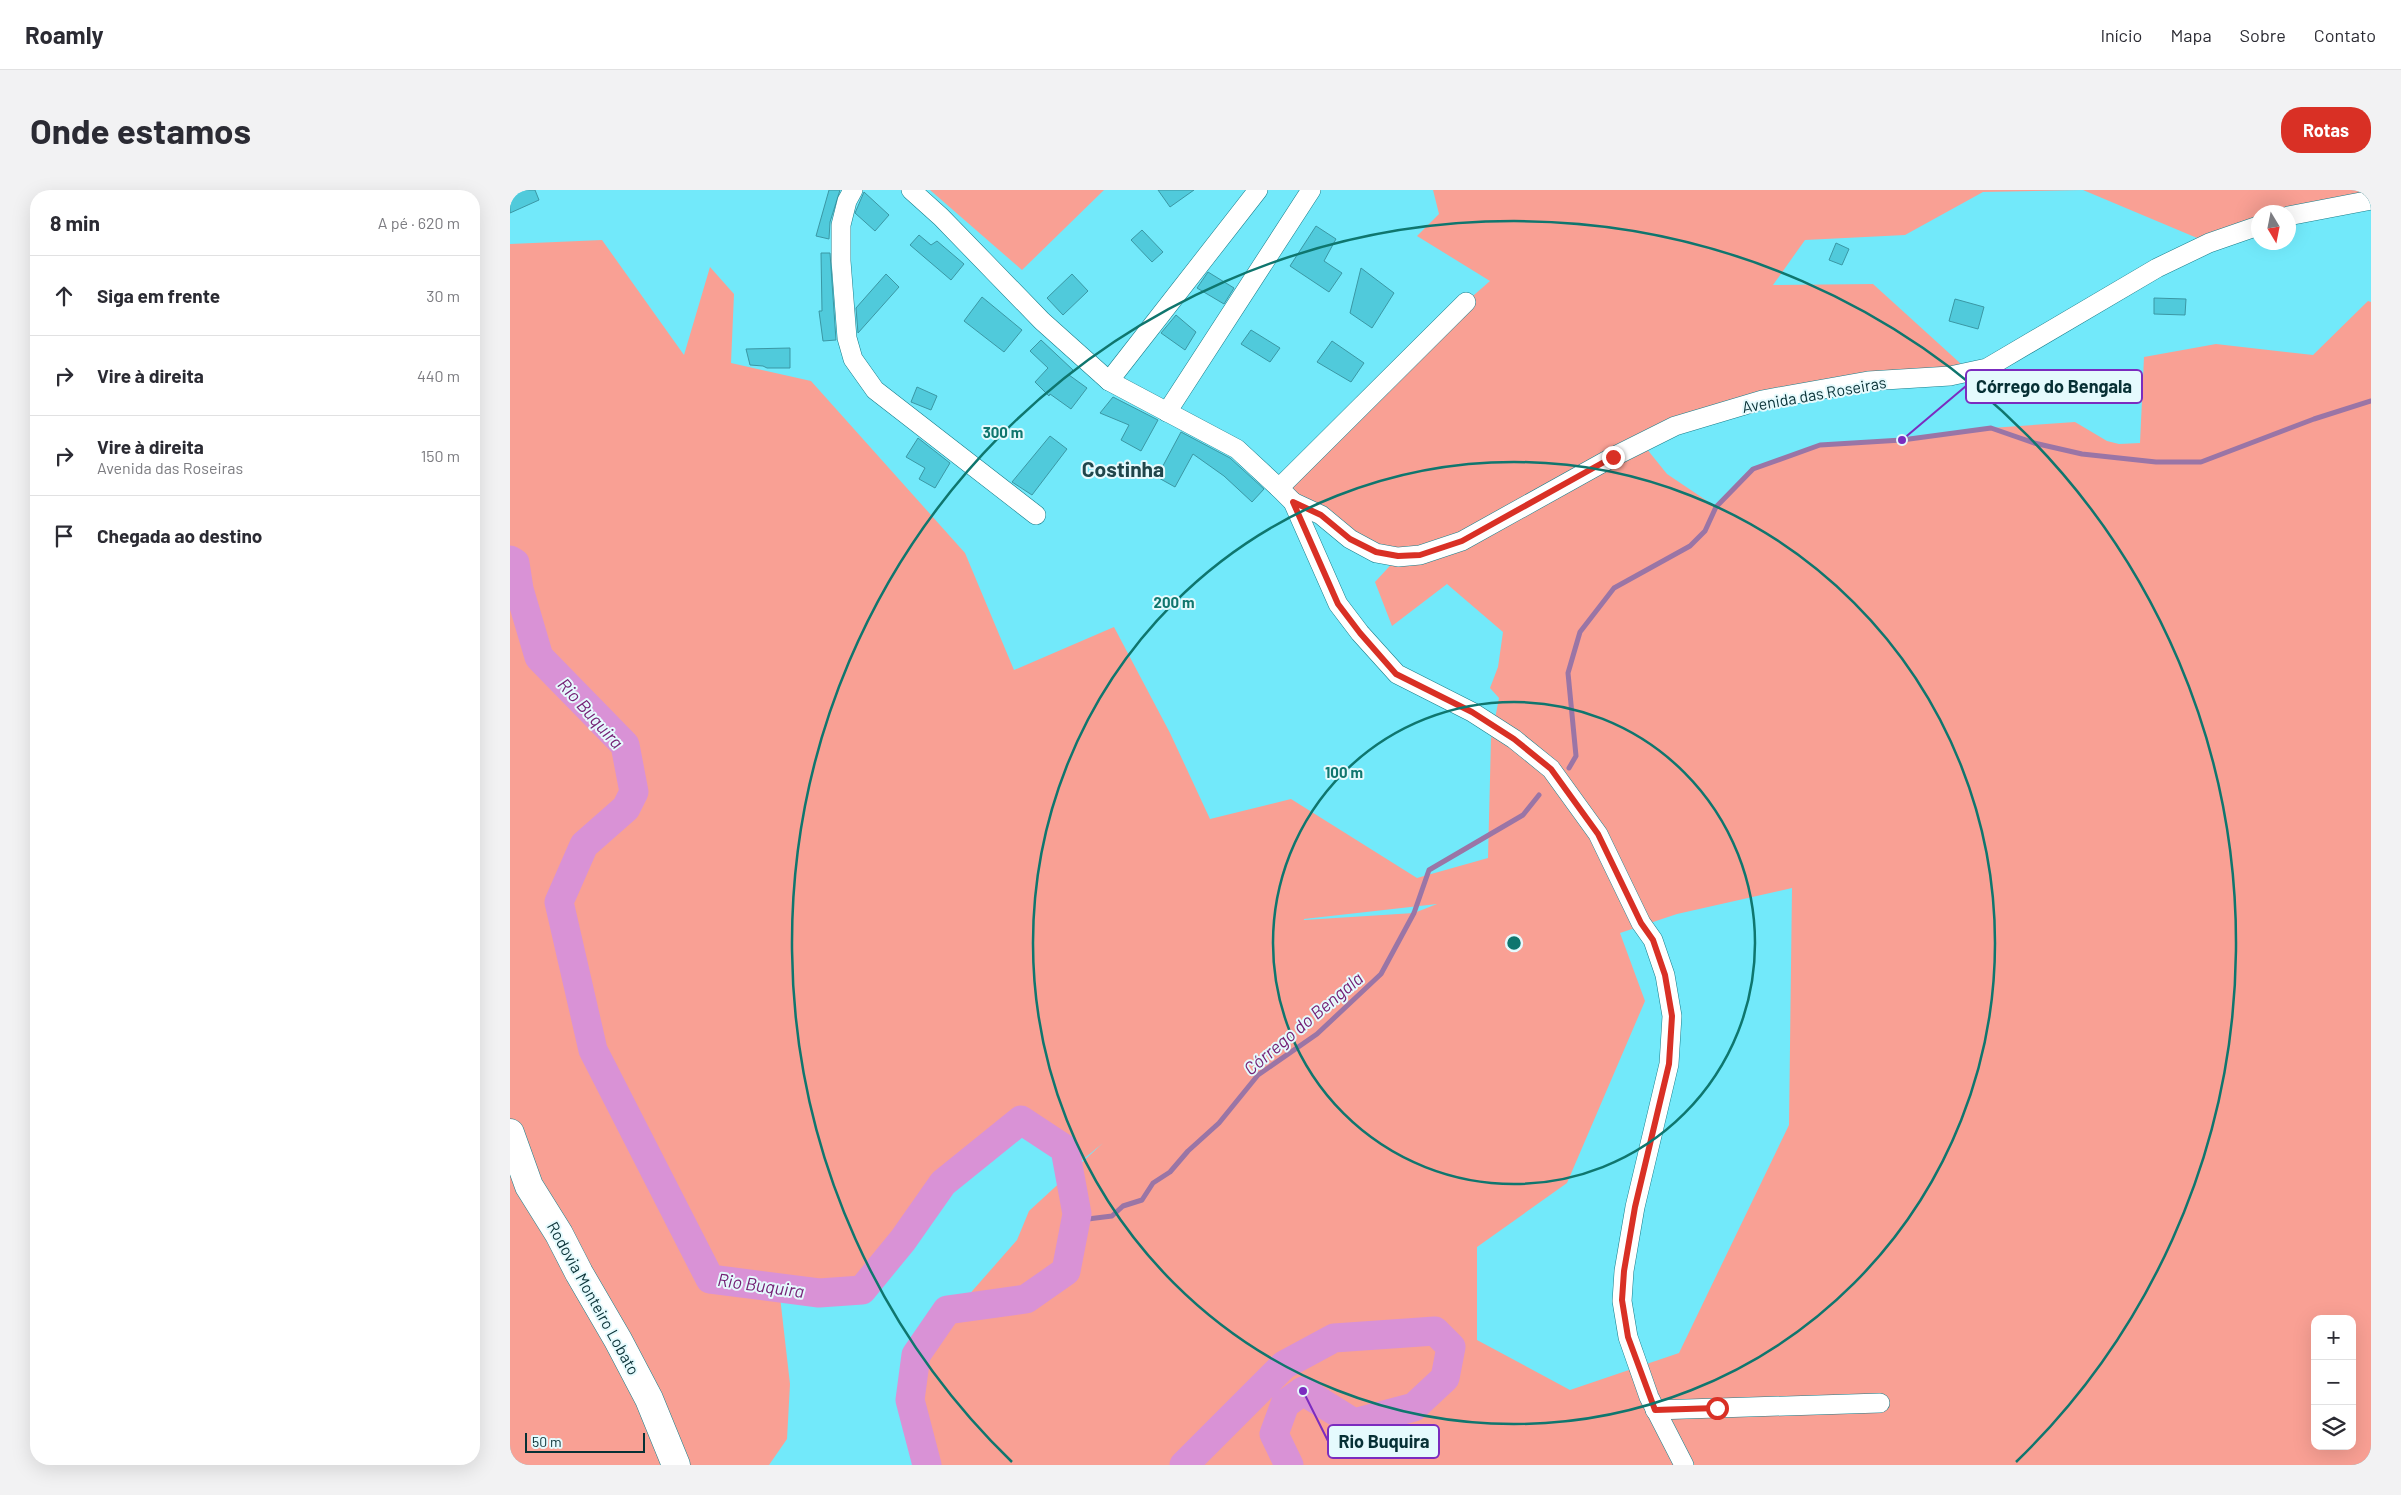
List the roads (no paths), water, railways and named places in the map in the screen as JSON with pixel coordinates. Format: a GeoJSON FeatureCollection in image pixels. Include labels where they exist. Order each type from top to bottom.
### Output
{"type":"FeatureCollection","features":[{"type":"Feature","properties":{"kind":"main road","name":"Rodovia Monteiro Lobato"},"geometry":{"type":"LineString","coordinates":[[510,1133],[529,1186],[559,1234],[618,1340],[649,1399],[676,1465]]}},
{"type":"Feature","properties":{"kind":"street"},"geometry":{"type":"LineString","coordinates":[[853,190],[841,225],[841,261],[847,338],[853,359],[875,390],[1036,514]]}},
{"type":"Feature","properties":{"kind":"street"},"geometry":{"type":"LineString","coordinates":[[911,190],[941,216],[1042,321],[1109,381],[1237,449],[1279,488],[1293,502],[1338,604],[1360,633],[1396,674],[1472,712],[1514,739],[1551,769],[1598,834],[1641,923],[1653,940],[1665,975],[1672,1016],[1669,1064],[1635,1207],[1624,1271],[1622,1300],[1628,1337],[1655,1410],[1684,1465]]}},
{"type":"Feature","properties":{"kind":"street"},"geometry":{"type":"LineString","coordinates":[[1109,381],[1258,190]]}},
{"type":"Feature","properties":{"kind":"street"},"geometry":{"type":"LineString","coordinates":[[1167,412],[1311,190]]}},
{"type":"Feature","properties":{"kind":"street"},"geometry":{"type":"LineString","coordinates":[[2296,214],[2371,200]]}},
{"type":"Feature","properties":{"kind":"street","name":"Avenida das Roseiras"},"geometry":{"type":"LineString","coordinates":[[1293,502],[1321,515],[1350,539],[1376,552],[1398,556],[1420,555],[1462,541],[1613,457],[1675,426],[1762,400],[1868,381],[1950,376],[1987,368],[2157,268],[2209,243],[2251,228]]}},
{"type":"Feature","properties":{"kind":"street"},"geometry":{"type":"LineString","coordinates":[[1279,488],[1466,302]]}},
{"type":"Feature","properties":{"kind":"street"},"geometry":{"type":"LineString","coordinates":[[1655,1410],[1880,1402]]}},
{"type":"Feature","properties":{"kind":"waterway","name":"Córrego do Bengala"},"geometry":{"type":"LineString","coordinates":[[1569,768],[1576,756],[1568,673],[1580,632],[1614,588],[1690,546],[1705,531],[1716,507],[1753,469],[1820,445],[1902,440],[1991,428],[2034,443],[2082,454],[2156,462],[2201,462],[2314,419],[2371,401]]}},
{"type":"Feature","properties":{"kind":"waterway","name":"Rio Buquira"},"geometry":{"type":"LineString","coordinates":[[510,560],[515,563],[519,589],[539,657],[625,745],[634,792],[626,808],[584,845],[559,902],[593,1050],[710,1279],[819,1293],[862,1290],[903,1240],[943,1183],[1021,1120],[1065,1149],[1077,1214],[1066,1271],[1026,1299],[947,1310],[916,1355],[910,1400],[927,1465]]}},
{"type":"Feature","properties":{"kind":"waterway","name":"Córrego do Bengala"},"geometry":{"type":"LineString","coordinates":[[1077,1214],[1088,1219],[1112,1216],[1123,1206],[1142,1200],[1153,1183],[1170,1172],[1188,1151],[1219,1123],[1258,1075],[1317,1034],[1381,974],[1414,913],[1429,870],[1523,815],[1539,795]]}},
{"type":"Feature","properties":{"kind":"waterway","name":"Rio Buquira"},"geometry":{"type":"LineString","coordinates":[[1184,1465],[1284,1365],[1334,1338],[1435,1331],[1451,1347],[1445,1378],[1414,1407],[1354,1423],[1303,1391],[1285,1404],[1274,1434],[1289,1465]]}},
{"type":"Feature","properties":{"kind":"place","name":"Córrego do Bengala"},"geometry":{"type":"Point","coordinates":[1902,440]}},
{"type":"Feature","properties":{"kind":"place","name":"Rio Buquira"},"geometry":{"type":"Point","coordinates":[1303,1391]}},
{"type":"Feature","properties":{"kind":"district","name":"Costinha"},"geometry":{"type":"Point","coordinates":[1123,468]}}]}
